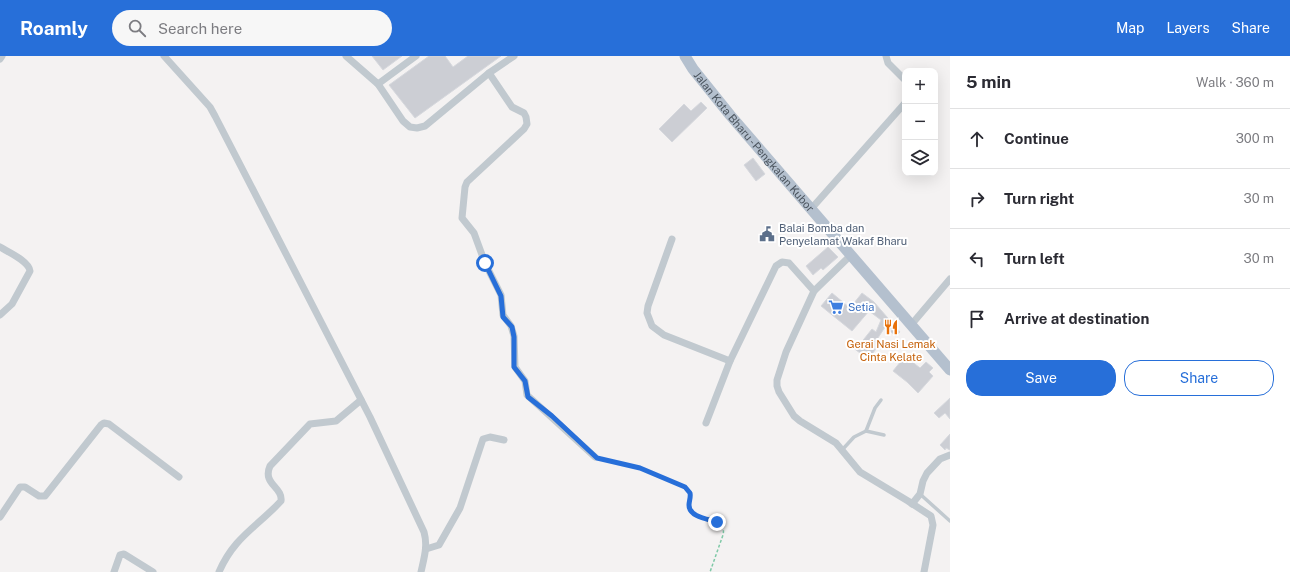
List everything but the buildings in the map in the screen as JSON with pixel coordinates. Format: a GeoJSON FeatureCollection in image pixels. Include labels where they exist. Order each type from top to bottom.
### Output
{"type":"FeatureCollection","features":[{"type":"Feature","properties":{"kind":"main road","name":"Jalan Kota Bharu - Pengkalan Kubor"},"geometry":{"type":"LineString","coordinates":[[689,58],[730,115],[950,370]]}},
{"type":"Feature","properties":{"kind":"street"},"geometry":{"type":"LineString","coordinates":[[164,56],[210,107],[362,400],[424,532],[426,549],[421,572]]}},
{"type":"Feature","properties":{"kind":"street"},"geometry":{"type":"LineString","coordinates":[[346,56],[378,84],[403,121],[410,127],[417,128],[425,126],[489,73],[514,56]]}},
{"type":"Feature","properties":{"kind":"street"},"geometry":{"type":"LineString","coordinates":[[378,84],[416,56]]}},
{"type":"Feature","properties":{"kind":"street"},"geometry":{"type":"LineString","coordinates":[[886,56],[888,63],[902,77]]}},
{"type":"Feature","properties":{"kind":"street"},"geometry":{"type":"LineString","coordinates":[[489,73],[512,106],[524,113],[527,118],[527,124],[524,129],[467,182],[465,187],[462,218],[474,233],[485,263],[501,296],[503,315],[511,326],[514,336],[514,367],[525,381],[528,397],[552,416],[595,457]]}},
{"type":"Feature","properties":{"kind":"street"},"geometry":{"type":"LineString","coordinates":[[811,209],[904,104]]}},
{"type":"Feature","properties":{"kind":"street"},"geometry":{"type":"LineString","coordinates":[[672,239],[648,306],[647,313],[652,326],[664,335],[730,361]]}},
{"type":"Feature","properties":{"kind":"street"},"geometry":{"type":"LineString","coordinates":[[0,247],[27,264],[30,271],[12,304],[0,315]]}},
{"type":"Feature","properties":{"kind":"street"},"geometry":{"type":"LineString","coordinates":[[851,255],[814,291],[786,352],[777,380],[777,386],[779,392],[794,416],[836,443],[861,472],[931,516],[933,522],[924,572]]}},
{"type":"Feature","properties":{"kind":"street"},"geometry":{"type":"LineString","coordinates":[[706,423],[730,361],[774,269],[778,264],[785,262],[792,265],[814,291]]}},
{"type":"Feature","properties":{"kind":"street"},"geometry":{"type":"LineString","coordinates":[[911,325],[950,279]]}},
{"type":"Feature","properties":{"kind":"street"},"geometry":{"type":"LineString","coordinates":[[219,572],[232,547],[249,529],[281,501],[280,494],[269,480],[268,475],[270,466],[310,424],[336,421],[362,400]]}},
{"type":"Feature","properties":{"kind":"street"},"geometry":{"type":"LineString","coordinates":[[0,517],[20,487],[24,486],[39,496],[45,496],[104,423],[108,424],[179,477]]}},
{"type":"Feature","properties":{"kind":"street"},"geometry":{"type":"LineString","coordinates":[[426,549],[439,545],[460,508],[483,439],[490,437],[504,440]]}},
{"type":"Feature","properties":{"kind":"street"},"geometry":{"type":"LineString","coordinates":[[912,504],[920,494],[923,481],[927,473],[940,459],[950,455]]}},
{"type":"Feature","properties":{"kind":"street"},"geometry":{"type":"LineString","coordinates":[[114,572],[118,558],[124,554],[153,572]]}},
{"type":"Feature","properties":{"kind":"lane"},"geometry":{"type":"LineString","coordinates":[[866,431],[874,408],[881,400]]}},
{"type":"Feature","properties":{"kind":"lane"},"geometry":{"type":"LineString","coordinates":[[842,450],[855,436],[866,431],[884,435]]}},
{"type":"Feature","properties":{"kind":"lane"},"geometry":{"type":"LineString","coordinates":[[920,494],[950,521]]}},
{"type":"Feature","properties":{"kind":"path"},"geometry":{"type":"LineString","coordinates":[[595,457],[600,460],[640,468],[687,488],[691,496],[689,507],[691,512],[720,524],[724,529],[710,572]]}},
{"type":"Feature","properties":{"kind":"place","name":"Balai Bomba dan Penyelamat Wakaf Bharu"},"geometry":{"type":"Point","coordinates":[767,234]}},
{"type":"Feature","properties":{"kind":"place","name":"Setia"},"geometry":{"type":"Point","coordinates":[836,307]}},
{"type":"Feature","properties":{"kind":"place","name":"Gerai Nasi Lemak Cinta Kelate"},"geometry":{"type":"Point","coordinates":[891,327]}},
{"type":"Feature","properties":{"kind":"route"},"geometry":{"type":"LineString","coordinates":[[485,263],[501,296],[503,317],[512,327],[514,337],[514,367],[525,381],[528,397],[552,416],[600,460],[640,468],[687,488],[691,496],[689,507],[691,512],[717,522]]}}]}
